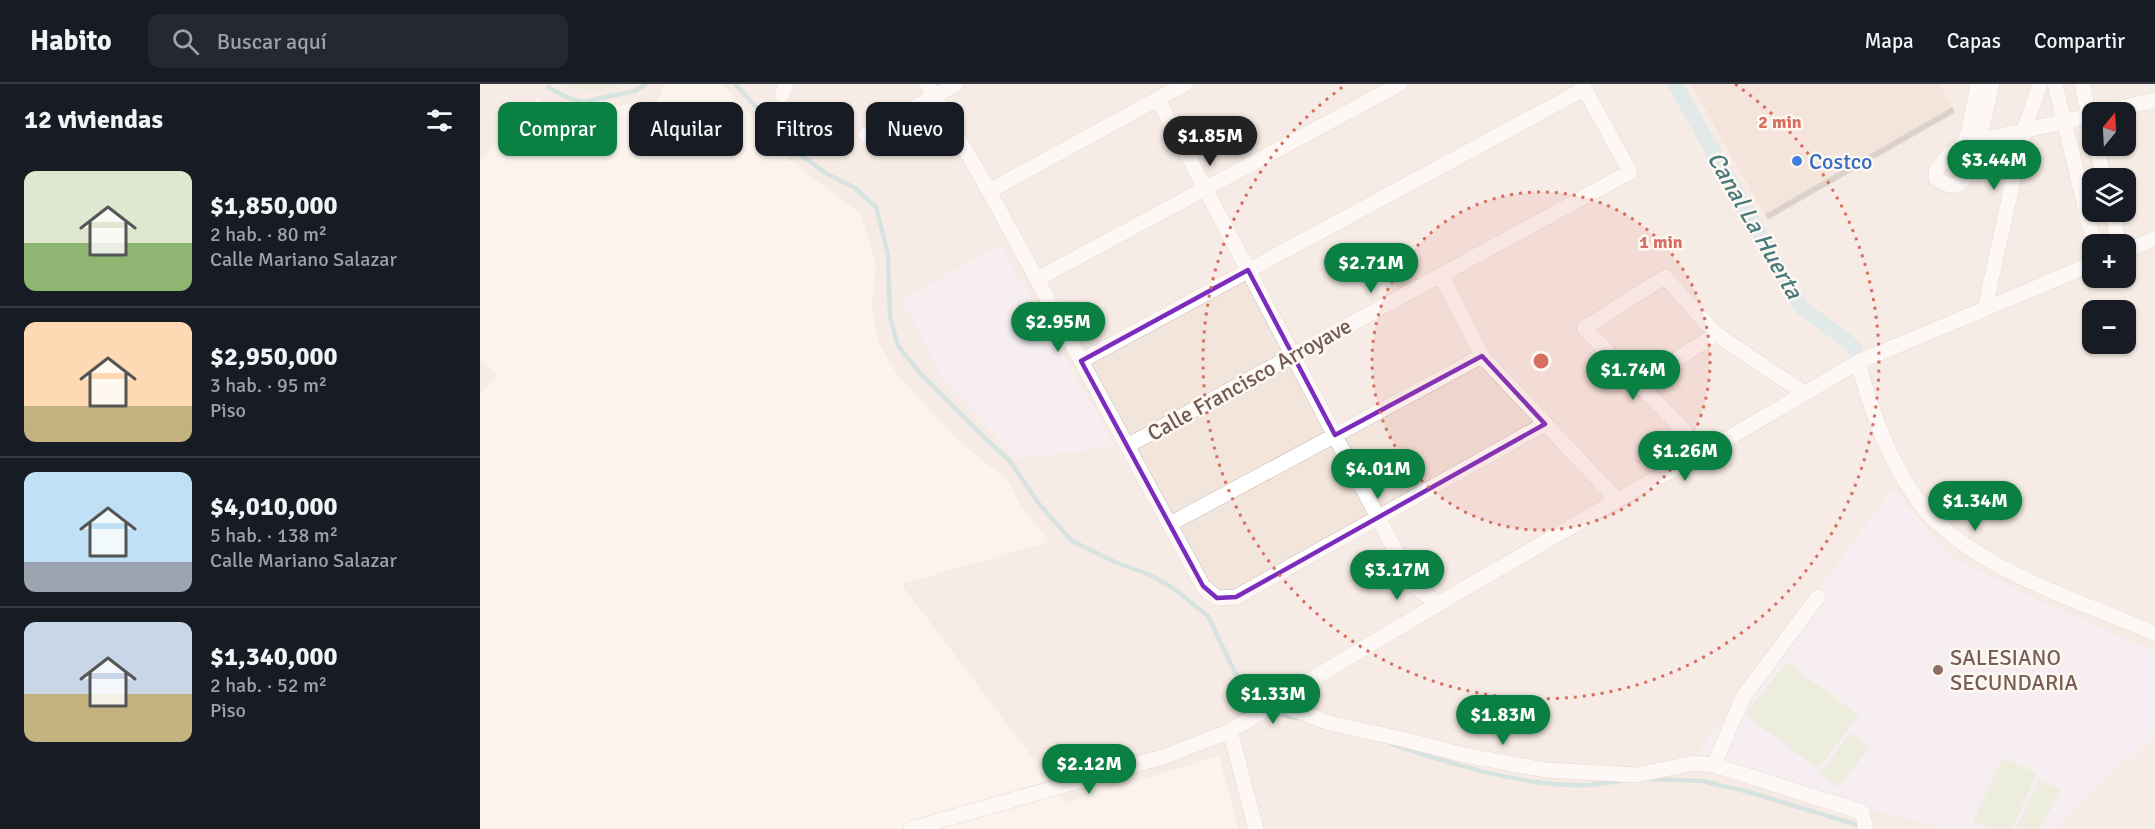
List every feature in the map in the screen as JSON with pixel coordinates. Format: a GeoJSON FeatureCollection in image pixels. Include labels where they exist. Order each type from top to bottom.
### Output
{"type":"FeatureCollection","features":[{"type":"Feature","properties":{"kind":"street"},"geometry":{"type":"LineString","coordinates":[[914,102],[931,90],[956,84]]}},
{"type":"Feature","properties":{"kind":"street"},"geometry":{"type":"LineString","coordinates":[[989,191],[1185,84]]}},
{"type":"Feature","properties":{"kind":"street"},"geometry":{"type":"LineString","coordinates":[[1037,279],[1400,84]]}},
{"type":"Feature","properties":{"kind":"street"},"geometry":{"type":"LineString","coordinates":[[1978,84],[1969,130],[1963,145],[1949,154],[1936,171],[1936,178],[1948,186],[1956,186],[1963,181],[1970,168],[1992,84]]}},
{"type":"Feature","properties":{"kind":"street"},"geometry":{"type":"LineString","coordinates":[[1985,308],[2024,130],[2040,84]]}},
{"type":"Feature","properties":{"kind":"street"},"geometry":{"type":"LineString","coordinates":[[2055,84],[2092,234]]}},
{"type":"Feature","properties":{"kind":"street"},"geometry":{"type":"LineString","coordinates":[[2082,84],[2088,102]]}},
{"type":"Feature","properties":{"kind":"street"},"geometry":{"type":"LineString","coordinates":[[1081,361],[1583,86]]}},
{"type":"Feature","properties":{"kind":"street","name":"Calle Francisco Arroyave"},"geometry":{"type":"LineString","coordinates":[[1127,446],[1630,172],[1583,86]]}},
{"type":"Feature","properties":{"kind":"street"},"geometry":{"type":"LineString","coordinates":[[931,90],[989,191],[1203,586],[1217,598],[1236,597],[1545,423]]}},
{"type":"Feature","properties":{"kind":"street"},"geometry":{"type":"LineString","coordinates":[[1158,99],[1414,586],[1438,604]]}},
{"type":"Feature","properties":{"kind":"street"},"geometry":{"type":"LineString","coordinates":[[2136,105],[2155,99]]}},
{"type":"Feature","properties":{"kind":"street"},"geometry":{"type":"LineString","coordinates":[[1987,139],[2082,119]]}},
{"type":"Feature","properties":{"kind":"street"},"geometry":{"type":"LineString","coordinates":[[2136,246],[2155,238]]}},
{"type":"Feature","properties":{"kind":"street"},"geometry":{"type":"LineString","coordinates":[[911,829],[1166,756],[1230,731],[1438,604],[1858,362],[2082,268]]}},
{"type":"Feature","properties":{"kind":"street"},"geometry":{"type":"LineString","coordinates":[[1441,275],[1482,356],[1617,501]]}},
{"type":"Feature","properties":{"kind":"street"},"geometry":{"type":"LineString","coordinates":[[1705,452],[1584,328],[1665,277],[1716,334],[1804,393]]}},
{"type":"Feature","properties":{"kind":"street"},"geometry":{"type":"LineString","coordinates":[[1639,383],[1716,334]]}},
{"type":"Feature","properties":{"kind":"street"},"geometry":{"type":"LineString","coordinates":[[1170,524],[1482,356]]}},
{"type":"Feature","properties":{"kind":"street"},"geometry":{"type":"LineString","coordinates":[[1858,362],[1872,413],[1896,467],[1927,513],[1963,544],[2025,578],[2155,634]]}},
{"type":"Feature","properties":{"kind":"street"},"geometry":{"type":"LineString","coordinates":[[1413,619],[1414,586]]}},
{"type":"Feature","properties":{"kind":"street"},"geometry":{"type":"LineString","coordinates":[[1714,765],[1743,697],[1818,597]]}},
{"type":"Feature","properties":{"kind":"street"},"geometry":{"type":"LineString","coordinates":[[1285,698],[1293,710],[1329,723],[1464,755],[1545,771],[1637,775],[1694,764],[1714,765],[1864,820]]}},
{"type":"Feature","properties":{"kind":"street"},"geometry":{"type":"LineString","coordinates":[[1230,731],[1256,829]]}},
{"type":"Feature","properties":{"kind":"highlighted area"},"geometry":{"type":"Polygon","coordinates":[[[1248,270],[1335,435],[1482,356],[1545,424],[1236,597],[1217,598],[1203,586],[1081,361],[1248,270]]]}},
{"type":"Feature","properties":{"kind":"shaded area"},"geometry":{"type":"Polygon","coordinates":[[[480,84],[664,84],[657,102],[629,102],[629,104],[617,105],[617,102],[541,102],[537,98],[533,102],[498,102],[498,141],[480,161],[480,84]]]}},
{"type":"Feature","properties":{"kind":"shaded area"},"geometry":{"type":"Polygon","coordinates":[[[722,84],[2155,84],[2155,829],[1238,829],[1219,756],[1066,802],[901,584],[1050,542],[1021,507],[1006,477],[956,438],[896,373],[878,342],[872,306],[876,264],[861,214],[784,156],[854,156],[854,102],[755,102],[755,120],[743,107],[743,102],[739,102],[722,84]]]}},
{"type":"Feature","properties":{"kind":"shaded area"},"geometry":{"type":"Polygon","coordinates":[[[1000,245],[1115,446],[1017,459],[942,378],[902,300],[1000,245]]]}},
{"type":"Feature","properties":{"kind":"shaded area"},"geometry":{"type":"Polygon","coordinates":[[[480,359],[497,375],[480,394],[480,359]]]}},
{"type":"Feature","properties":{"kind":"shaded area"},"geometry":{"type":"Polygon","coordinates":[[[1892,490],[1953,558],[2018,591],[2155,652],[2155,733],[2055,829],[1947,829],[1850,803],[1696,755],[1892,490]]]}},
{"type":"Feature","properties":{"kind":"green space"},"geometry":{"type":"Polygon","coordinates":[[[559,84],[622,84],[590,91],[559,84]]]}},
{"type":"Feature","properties":{"kind":"green space"},"geometry":{"type":"Polygon","coordinates":[[[1787,663],[1859,715],[1818,769],[1744,714],[1787,663]]]}},
{"type":"Feature","properties":{"kind":"green space"},"geometry":{"type":"Polygon","coordinates":[[[1850,733],[1869,748],[1838,788],[1819,774],[1850,733]]]}},
{"type":"Feature","properties":{"kind":"green space"},"geometry":{"type":"Polygon","coordinates":[[[2003,758],[2037,773],[2012,829],[1990,829],[1973,822],[2003,758]]]}},
{"type":"Feature","properties":{"kind":"green space"},"geometry":{"type":"Polygon","coordinates":[[[2039,780],[2061,790],[2040,829],[2016,829],[2039,780]]]}},
{"type":"Feature","properties":{"kind":"building","name":"Costco"},"geometry":{"type":"Polygon","coordinates":[[[1692,84],[1939,84],[1952,107],[1765,214],[1692,84]]]}},
{"type":"Feature","properties":{"kind":"waterway"},"geometry":{"type":"LineString","coordinates":[[548,87],[566,97],[582,102],[635,91],[646,84]]}},
{"type":"Feature","properties":{"kind":"waterway"},"geometry":{"type":"LineString","coordinates":[[735,84],[756,107],[770,128],[788,146],[827,174],[855,188],[876,207],[888,254],[890,317],[898,346],[919,372],[1009,460],[1040,505],[1072,541],[1117,563],[1148,574],[1173,588],[1208,616],[1235,673],[1265,698]]}},
{"type":"Feature","properties":{"kind":"waterway","name":"Canal La Huerta"},"geometry":{"type":"LineString","coordinates":[[1675,84],[1801,307],[1855,349]]}},
{"type":"Feature","properties":{"kind":"waterway"},"geometry":{"type":"LineString","coordinates":[[1275,713],[1297,718]]}},
{"type":"Feature","properties":{"kind":"waterway"},"geometry":{"type":"LineString","coordinates":[[1392,744],[1464,767],[1515,779],[1565,785],[1621,781]]}},
{"type":"Feature","properties":{"kind":"waterway"},"geometry":{"type":"LineString","coordinates":[[1648,779],[1702,781],[1749,792],[1861,826]]}},
{"type":"Feature","properties":{"kind":"place","name":"Costco"},"geometry":{"type":"Point","coordinates":[1797,161]}},
{"type":"Feature","properties":{"kind":"place","name":"SALESIANO SECUNDARIA"},"geometry":{"type":"Point","coordinates":[1938,670]}}]}
